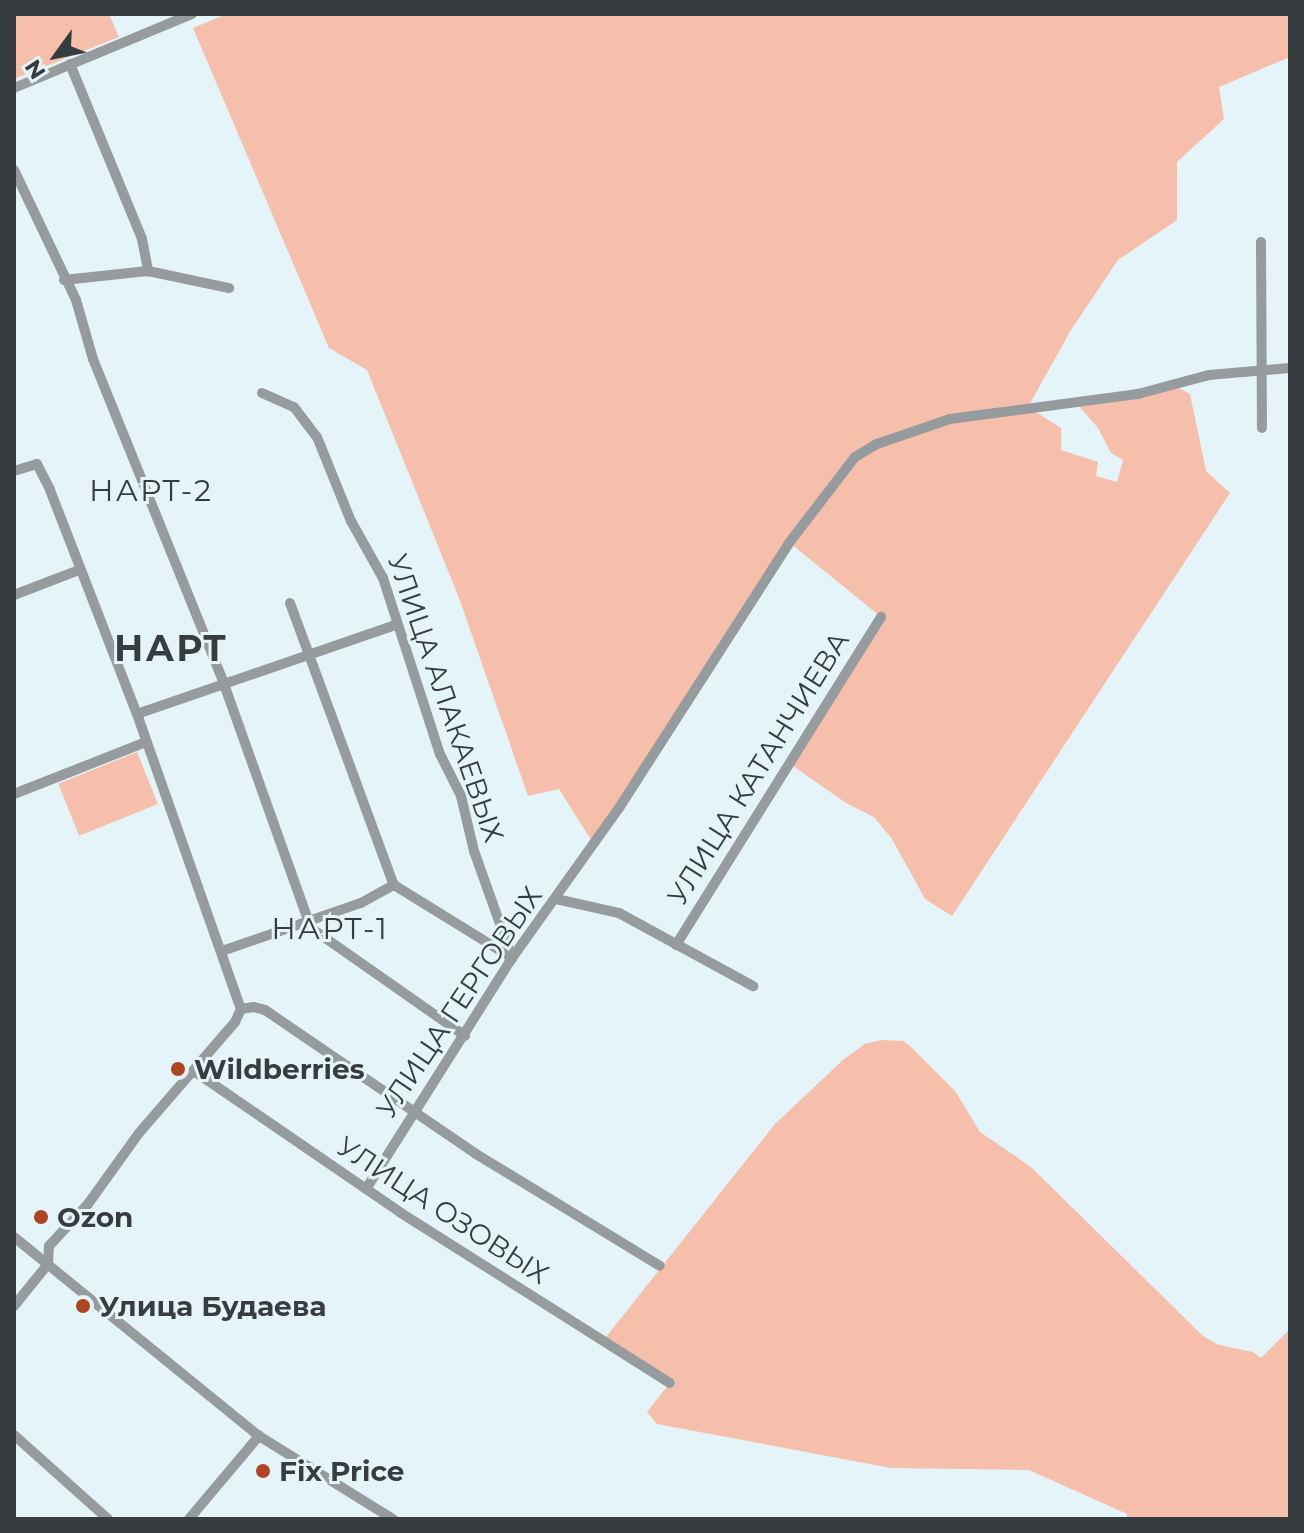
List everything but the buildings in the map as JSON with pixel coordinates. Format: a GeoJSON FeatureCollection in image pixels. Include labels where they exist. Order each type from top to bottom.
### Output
{"type":"FeatureCollection","features":[{"type":"Feature","properties":{"kind":"street"},"geometry":{"type":"LineString","coordinates":[[14,88],[192,14]]}},
{"type":"Feature","properties":{"kind":"street"},"geometry":{"type":"LineString","coordinates":[[70,64],[142,239],[148,271]]}},
{"type":"Feature","properties":{"kind":"street"},"geometry":{"type":"LineString","coordinates":[[14,170],[76,300],[93,359],[224,684],[308,922],[315,933],[331,946],[465,1036]]}},
{"type":"Feature","properties":{"kind":"street"},"geometry":{"type":"LineString","coordinates":[[1261,242],[1262,428]]}},
{"type":"Feature","properties":{"kind":"street"},"geometry":{"type":"LineString","coordinates":[[64,280],[148,271],[229,288]]}},
{"type":"Feature","properties":{"kind":"street","name":"УЛИЦА ГЕРГОВЫХ"},"geometry":{"type":"LineString","coordinates":[[366,1189],[512,958],[556,899],[789,543],[855,457],[877,444],[950,419],[1138,394],[1209,375],[1290,368]]}},
{"type":"Feature","properties":{"kind":"street","name":"УЛИЦА АЛАКАЕВЫХ"},"geometry":{"type":"LineString","coordinates":[[262,393],[294,407],[317,437],[351,521],[383,578],[440,754],[461,796],[474,851],[512,958]]}},
{"type":"Feature","properties":{"kind":"street"},"geometry":{"type":"LineString","coordinates":[[14,471],[34,463],[39,466],[137,714],[241,1009]]}},
{"type":"Feature","properties":{"kind":"street"},"geometry":{"type":"LineString","coordinates":[[14,595],[79,570]]}},
{"type":"Feature","properties":{"kind":"street"},"geometry":{"type":"LineString","coordinates":[[290,603],[394,885],[512,958]]}},
{"type":"Feature","properties":{"kind":"street","name":"УЛИЦА КАТАНЧИЕВА"},"geometry":{"type":"LineString","coordinates":[[676,945],[881,617]]}},
{"type":"Feature","properties":{"kind":"street"},"geometry":{"type":"LineString","coordinates":[[137,714],[396,625]]}},
{"type":"Feature","properties":{"kind":"street"},"geometry":{"type":"LineString","coordinates":[[14,794],[146,742]]}},
{"type":"Feature","properties":{"kind":"street"},"geometry":{"type":"LineString","coordinates":[[222,951],[374,898],[394,885]]}},
{"type":"Feature","properties":{"kind":"street"},"geometry":{"type":"LineString","coordinates":[[556,899],[619,913],[753,986]]}},
{"type":"Feature","properties":{"kind":"street"},"geometry":{"type":"LineString","coordinates":[[14,1306],[48,1264],[49,1246],[88,1204],[139,1133],[194,1071],[241,1009],[254,1007],[265,1010],[476,1154],[660,1266]]}},
{"type":"Feature","properties":{"kind":"street","name":"УЛИЦА ОЗОВЫХ"},"geometry":{"type":"LineString","coordinates":[[194,1071],[366,1189],[670,1383]]}},
{"type":"Feature","properties":{"kind":"street"},"geometry":{"type":"LineString","coordinates":[[14,1237],[259,1436],[393,1519]]}},
{"type":"Feature","properties":{"kind":"street"},"geometry":{"type":"LineString","coordinates":[[14,1435],[108,1519]]}},
{"type":"Feature","properties":{"kind":"street"},"geometry":{"type":"LineString","coordinates":[[189,1519],[259,1436]]}},
{"type":"Feature","properties":{"kind":"shaded area"},"geometry":{"type":"Polygon","coordinates":[[[14,14],[109,14],[119,37],[14,79],[14,14]]]}},
{"type":"Feature","properties":{"kind":"shaded area"},"geometry":{"type":"Polygon","coordinates":[[[227,14],[1290,14],[1290,57],[1219,87],[1224,119],[1177,162],[1177,220],[1118,260],[1071,330],[1028,407],[1061,428],[1061,450],[1098,462],[1096,476],[1117,482],[1123,460],[1111,453],[1098,428],[1079,406],[1179,388],[1190,394],[1206,471],[1230,493],[952,916],[925,899],[892,839],[874,817],[846,803],[790,764],[881,617],[790,543],[593,843],[559,789],[528,796],[459,598],[367,370],[329,348],[193,28],[227,14]]]}},
{"type":"Feature","properties":{"kind":"shaded area"},"geometry":{"type":"Polygon","coordinates":[[[137,752],[158,804],[79,836],[58,784],[137,752]]]}},
{"type":"Feature","properties":{"kind":"shaded area"},"geometry":{"type":"Polygon","coordinates":[[[881,1040],[903,1041],[910,1046],[955,1091],[980,1132],[1031,1167],[1203,1336],[1219,1345],[1253,1352],[1261,1358],[1290,1329],[1290,1519],[1127,1519],[1127,1514],[1029,1470],[891,1468],[657,1424],[647,1412],[669,1384],[602,1342],[775,1124],[844,1059],[865,1044],[881,1040]]]}},
{"type":"Feature","properties":{"kind":"place","name":"Wildberries"},"geometry":{"type":"Point","coordinates":[178,1069]}},
{"type":"Feature","properties":{"kind":"place","name":"Ozon"},"geometry":{"type":"Point","coordinates":[41,1217]}},
{"type":"Feature","properties":{"kind":"place","name":"Улица Будаева"},"geometry":{"type":"Point","coordinates":[83,1306]}},
{"type":"Feature","properties":{"kind":"place","name":"Fix Price"},"geometry":{"type":"Point","coordinates":[263,1471]}},
{"type":"Feature","properties":{"kind":"district","name":"НАРТ-2"},"geometry":{"type":"Point","coordinates":[151,491]}},
{"type":"Feature","properties":{"kind":"district","name":"НАРТ"},"geometry":{"type":"Point","coordinates":[171,649]}},
{"type":"Feature","properties":{"kind":"district","name":"НАРТ-1"},"geometry":{"type":"Point","coordinates":[330,929]}}]}
